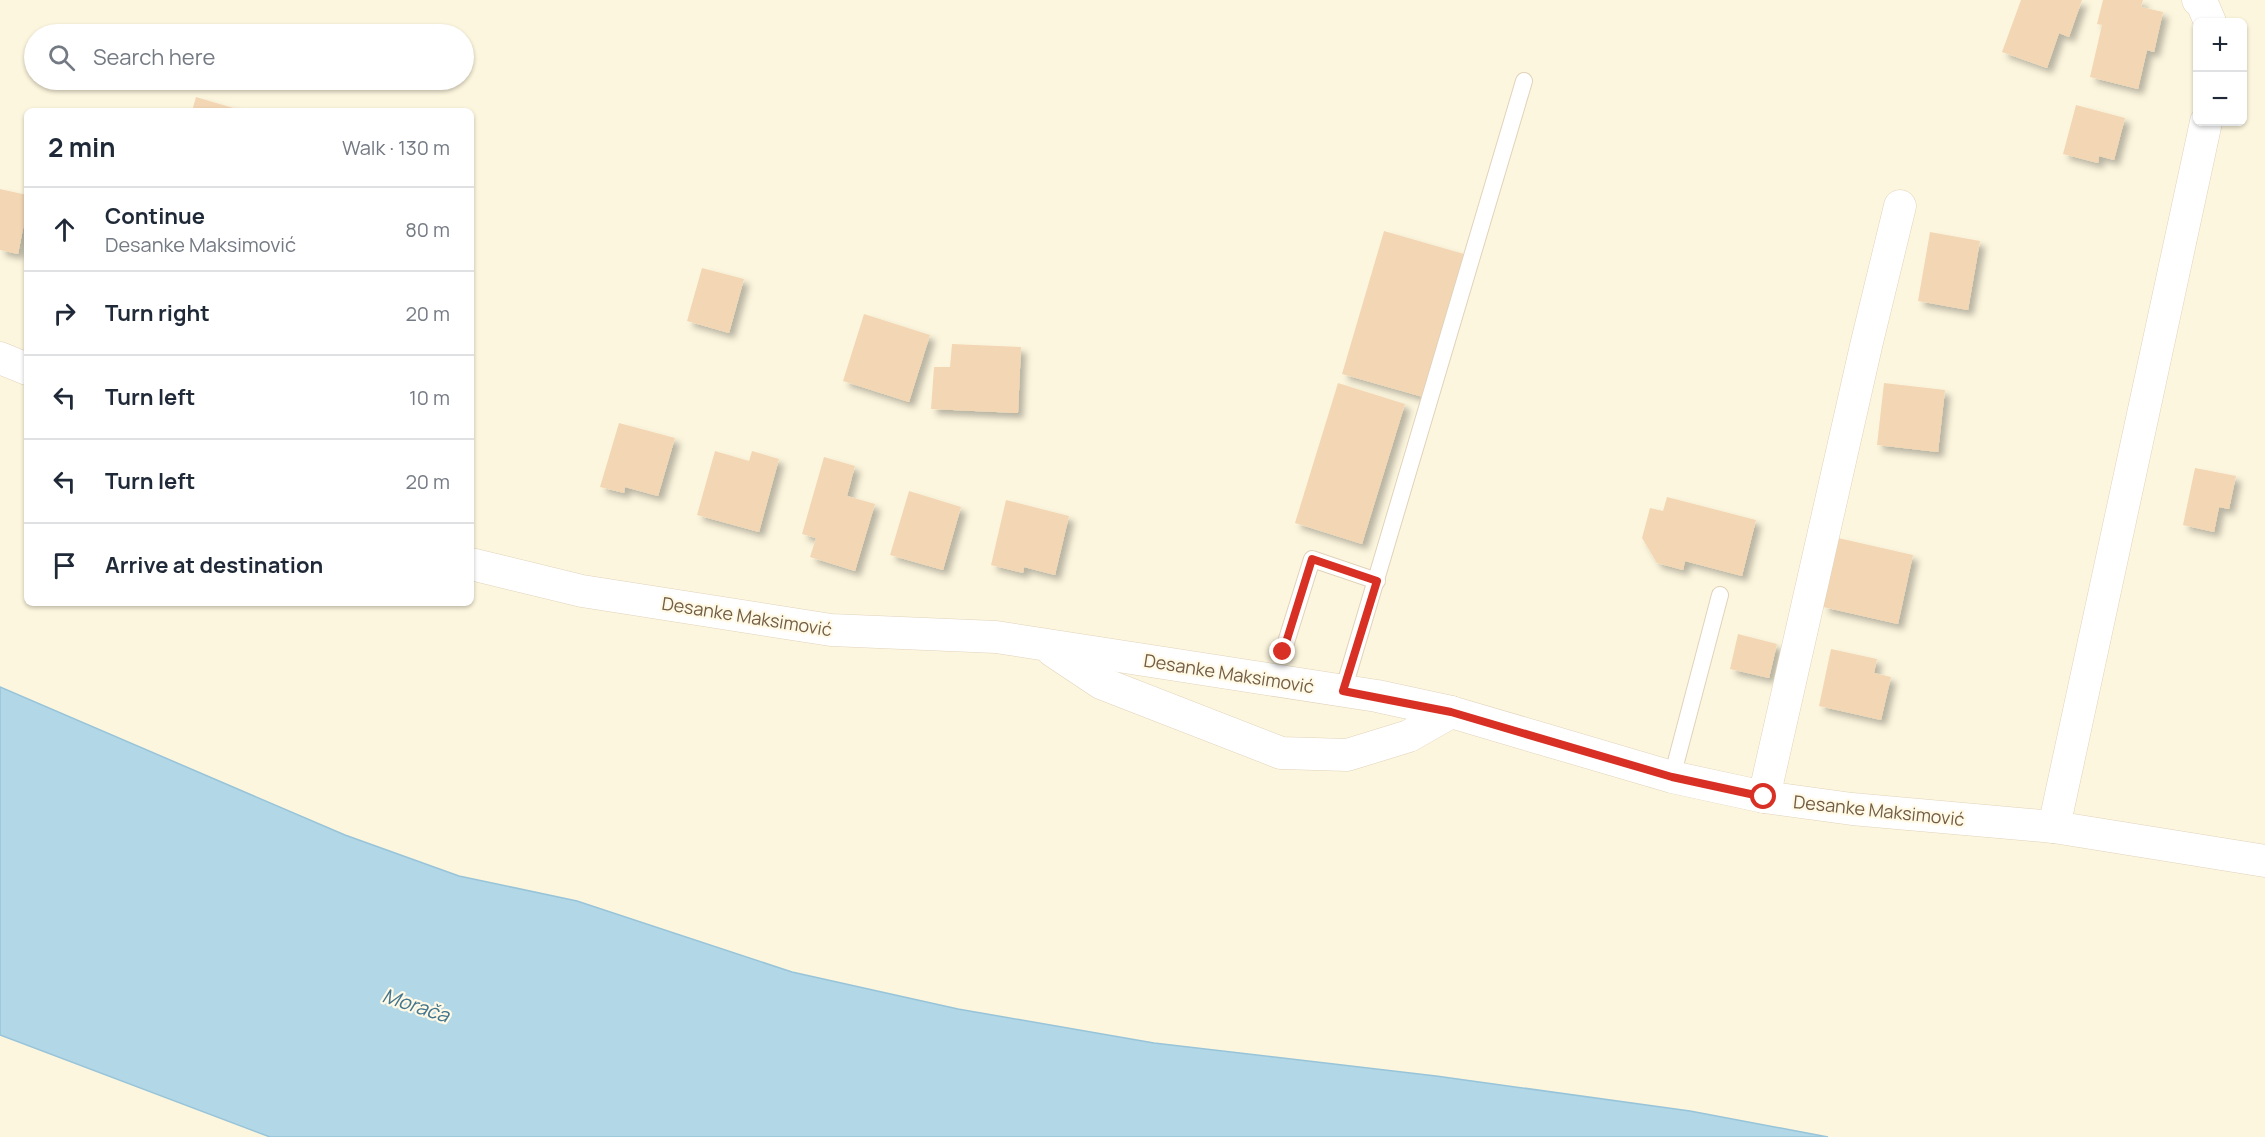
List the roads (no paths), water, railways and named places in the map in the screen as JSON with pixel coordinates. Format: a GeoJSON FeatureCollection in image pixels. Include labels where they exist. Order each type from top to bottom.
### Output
{"type":"FeatureCollection","features":[{"type":"Feature","properties":{"kind":"street"},"geometry":{"type":"LineString","coordinates":[[2198,0],[2202,3],[2208,18]]}},
{"type":"Feature","properties":{"kind":"street"},"geometry":{"type":"LineString","coordinates":[[2054,827],[2205,126]]}},
{"type":"Feature","properties":{"kind":"street"},"geometry":{"type":"LineString","coordinates":[[1764,797],[1863,357],[1900,206]]}},
{"type":"Feature","properties":{"kind":"street"},"geometry":{"type":"LineString","coordinates":[[0,358],[24,368]]}},
{"type":"Feature","properties":{"kind":"street","name":"Desanke Maksimović"},"geometry":{"type":"LineString","coordinates":[[474,565],[582,591],[831,630],[996,637],[1343,691],[1451,712],[1672,777],[1764,797],[1852,808],[2054,827],[2265,861]]}},
{"type":"Feature","properties":{"kind":"street"},"geometry":{"type":"LineString","coordinates":[[1043,645],[1101,683],[1281,753],[1347,755],[1409,736],[1451,712]]}},
{"type":"Feature","properties":{"kind":"lane"},"geometry":{"type":"LineString","coordinates":[[1343,691],[1524,81]]}},
{"type":"Feature","properties":{"kind":"lane"},"geometry":{"type":"LineString","coordinates":[[1283,652],[1312,559],[1377,581]]}},
{"type":"Feature","properties":{"kind":"lane"},"geometry":{"type":"LineString","coordinates":[[1672,777],[1720,595]]}},
{"type":"Feature","properties":{"kind":"water","name":"Morača"},"geometry":{"type":"Polygon","coordinates":[[[0,687],[345,835],[459,876],[577,901],[792,972],[958,1009],[1154,1043],[1436,1076],[1690,1111],[1828,1137],[270,1137],[0,1035],[0,687]]]}}]}
